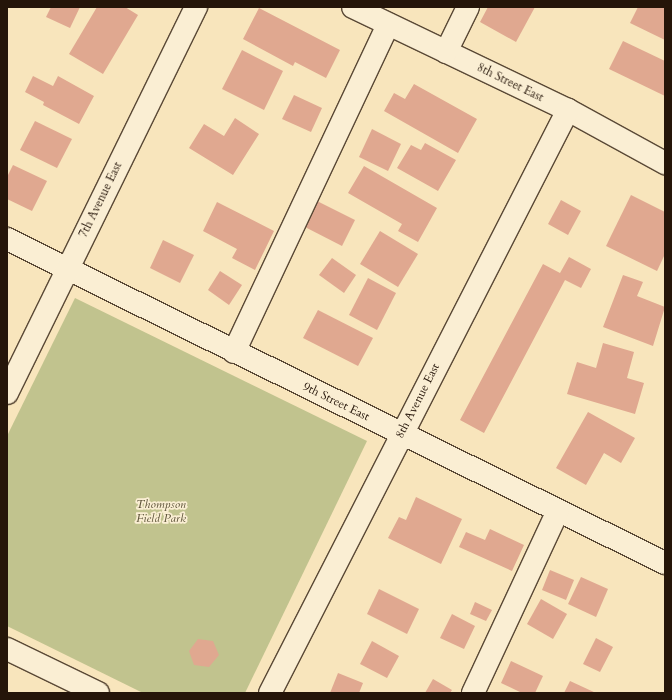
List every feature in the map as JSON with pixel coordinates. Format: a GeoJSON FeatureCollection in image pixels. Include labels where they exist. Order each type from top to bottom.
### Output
{"type":"FeatureCollection","features":[{"type":"Feature","properties":{"kind":"street","name":"7th Avenue East"},"geometry":{"type":"LineString","coordinates":[[7,393],[196,7]]}},
{"type":"Feature","properties":{"kind":"street","name":"8th Street East"},"geometry":{"type":"LineString","coordinates":[[353,7],[568,110],[665,163]]}},
{"type":"Feature","properties":{"kind":"street"},"geometry":{"type":"LineString","coordinates":[[446,52],[468,7]]}},
{"type":"Feature","properties":{"kind":"street"},"geometry":{"type":"LineString","coordinates":[[234,352],[388,24]]}},
{"type":"Feature","properties":{"kind":"street","name":"8th Avenue East"},"geometry":{"type":"LineString","coordinates":[[270,693],[568,110]]}},
{"type":"Feature","properties":{"kind":"street","name":"9th Street East"},"geometry":{"type":"LineString","coordinates":[[7,239],[665,563]]}},
{"type":"Feature","properties":{"kind":"street"},"geometry":{"type":"LineString","coordinates":[[473,693],[558,511]]}},
{"type":"Feature","properties":{"kind":"street"},"geometry":{"type":"LineString","coordinates":[[7,648],[72,687],[98,693]]}},
{"type":"Feature","properties":{"kind":"green space","name":"Thompson Field Park"},"geometry":{"type":"Polygon","coordinates":[[[75,298],[367,441],[245,693],[143,693],[7,626],[7,436],[75,298]]]}},
{"type":"Feature","properties":{"kind":"building"},"geometry":{"type":"Polygon","coordinates":[[[51,7],[80,7],[70,28],[46,17],[51,7]]]}},
{"type":"Feature","properties":{"kind":"building"},"geometry":{"type":"Polygon","coordinates":[[[97,7],[125,7],[138,15],[103,74],[69,54],[97,7]]]}},
{"type":"Feature","properties":{"kind":"building"},"geometry":{"type":"Polygon","coordinates":[[[488,7],[535,7],[516,42],[480,22],[488,7]]]}},
{"type":"Feature","properties":{"kind":"building"},"geometry":{"type":"Polygon","coordinates":[[[638,7],[665,7],[665,40],[630,23],[638,7]]]}},
{"type":"Feature","properties":{"kind":"building"},"geometry":{"type":"Polygon","coordinates":[[[259,8],[340,50],[326,78],[295,62],[293,66],[243,39],[259,8]]]}},
{"type":"Feature","properties":{"kind":"building"},"geometry":{"type":"Polygon","coordinates":[[[623,41],[665,61],[665,96],[609,69],[623,41]]]}},
{"type":"Feature","properties":{"kind":"building"},"geometry":{"type":"Polygon","coordinates":[[[242,50],[283,71],[264,110],[222,89],[242,50]]]}},
{"type":"Feature","properties":{"kind":"building"},"geometry":{"type":"Polygon","coordinates":[[[33,76],[53,86],[58,76],[94,96],[79,124],[43,105],[44,102],[25,92],[33,76]]]}},
{"type":"Feature","properties":{"kind":"building"},"geometry":{"type":"Polygon","coordinates":[[[414,84],[477,119],[458,153],[384,111],[394,93],[405,99],[414,84]]]}},
{"type":"Feature","properties":{"kind":"building"},"geometry":{"type":"Polygon","coordinates":[[[294,95],[322,108],[311,132],[282,119],[294,95]]]}},
{"type":"Feature","properties":{"kind":"building"},"geometry":{"type":"Polygon","coordinates":[[[235,118],[259,134],[233,175],[189,148],[204,124],[224,136],[235,118]]]}},
{"type":"Feature","properties":{"kind":"building"},"geometry":{"type":"Polygon","coordinates":[[[35,121],[72,139],[57,168],[20,150],[35,121]]]}},
{"type":"Feature","properties":{"kind":"building"},"geometry":{"type":"Polygon","coordinates":[[[372,129],[401,144],[388,171],[359,157],[372,129]]]}},
{"type":"Feature","properties":{"kind":"building"},"geometry":{"type":"Polygon","coordinates":[[[425,143],[456,160],[438,191],[397,168],[411,145],[421,150],[425,143]]]}},
{"type":"Feature","properties":{"kind":"building"},"geometry":{"type":"Polygon","coordinates":[[[13,165],[47,181],[32,211],[7,199],[7,177],[13,165]]]}},
{"type":"Feature","properties":{"kind":"building"},"geometry":{"type":"Polygon","coordinates":[[[364,166],[437,208],[418,242],[398,231],[402,224],[348,193],[364,166]]]}},
{"type":"Feature","properties":{"kind":"building"},"geometry":{"type":"Polygon","coordinates":[[[631,195],[665,212],[665,254],[657,271],[606,246],[631,195]]]}},
{"type":"Feature","properties":{"kind":"building"},"geometry":{"type":"Polygon","coordinates":[[[315,200],[355,220],[342,246],[303,226],[315,200]]]}},
{"type":"Feature","properties":{"kind":"building"},"geometry":{"type":"Polygon","coordinates":[[[561,200],[581,211],[568,235],[548,224],[561,200]]]}},
{"type":"Feature","properties":{"kind":"building"},"geometry":{"type":"Polygon","coordinates":[[[217,202],[274,231],[255,270],[232,258],[237,249],[203,231],[217,202]]]}},
{"type":"Feature","properties":{"kind":"building"},"geometry":{"type":"Polygon","coordinates":[[[380,231],[418,254],[398,287],[360,264],[380,231]]]}},
{"type":"Feature","properties":{"kind":"building"},"geometry":{"type":"Polygon","coordinates":[[[163,240],[194,255],[180,283],[150,268],[163,240]]]}},
{"type":"Feature","properties":{"kind":"building"},"geometry":{"type":"Polygon","coordinates":[[[569,257],[591,269],[581,288],[565,280],[484,433],[460,420],[543,264],[560,273],[569,257]]]}},
{"type":"Feature","properties":{"kind":"building"},"geometry":{"type":"Polygon","coordinates":[[[332,258],[356,275],[344,293],[319,275],[332,258]]]}},
{"type":"Feature","properties":{"kind":"building"},"geometry":{"type":"Polygon","coordinates":[[[220,271],[242,285],[229,305],[208,290],[220,271]]]}},
{"type":"Feature","properties":{"kind":"building"},"geometry":{"type":"Polygon","coordinates":[[[623,275],[643,282],[637,296],[665,307],[653,346],[603,327],[623,275]]]}},
{"type":"Feature","properties":{"kind":"building"},"geometry":{"type":"Polygon","coordinates":[[[368,278],[396,293],[377,330],[349,315],[368,278]]]}},
{"type":"Feature","properties":{"kind":"building"},"geometry":{"type":"Polygon","coordinates":[[[318,310],[373,338],[358,366],[303,338],[318,310]]]}},
{"type":"Feature","properties":{"kind":"building"},"geometry":{"type":"Polygon","coordinates":[[[603,343],[634,352],[627,378],[644,383],[635,414],[567,394],[577,362],[596,368],[603,343]]]}},
{"type":"Feature","properties":{"kind":"building"},"geometry":{"type":"Polygon","coordinates":[[[588,412],[635,438],[621,463],[604,453],[586,485],[556,468],[588,412]]]}},
{"type":"Feature","properties":{"kind":"building"},"geometry":{"type":"Polygon","coordinates":[[[416,497],[462,519],[441,564],[388,538],[399,517],[406,520],[416,497]]]}},
{"type":"Feature","properties":{"kind":"building"},"geometry":{"type":"Polygon","coordinates":[[[490,529],[524,545],[512,571],[459,547],[466,532],[485,540],[490,529]]]}},
{"type":"Feature","properties":{"kind":"building"},"geometry":{"type":"Polygon","coordinates":[[[550,570],[574,580],[566,600],[542,590],[550,570]]]}},
{"type":"Feature","properties":{"kind":"building"},"geometry":{"type":"Polygon","coordinates":[[[581,577],[608,589],[596,617],[568,604],[581,577]]]}},
{"type":"Feature","properties":{"kind":"building"},"geometry":{"type":"Polygon","coordinates":[[[379,589],[419,609],[407,634],[367,614],[379,589]]]}},
{"type":"Feature","properties":{"kind":"building"},"geometry":{"type":"Polygon","coordinates":[[[541,599],[567,614],[553,639],[527,624],[541,599]]]}},
{"type":"Feature","properties":{"kind":"building"},"geometry":{"type":"Polygon","coordinates":[[[475,602],[492,610],[486,621],[470,614],[475,602]]]}},
{"type":"Feature","properties":{"kind":"building"},"geometry":{"type":"Polygon","coordinates":[[[452,614],[475,626],[464,649],[440,638],[452,614]]]}},
{"type":"Feature","properties":{"kind":"building"},"geometry":{"type":"Polygon","coordinates":[[[596,638],[613,647],[600,672],[583,664],[596,638]]]}},
{"type":"Feature","properties":{"kind":"building"},"geometry":{"type":"Polygon","coordinates":[[[198,639],[213,641],[219,655],[209,667],[194,665],[189,651],[198,639]]]}},
{"type":"Feature","properties":{"kind":"building"},"geometry":{"type":"Polygon","coordinates":[[[372,641],[399,656],[387,678],[360,664],[372,641]]]}},
{"type":"Feature","properties":{"kind":"building"},"geometry":{"type":"Polygon","coordinates":[[[511,661],[543,676],[535,693],[522,693],[501,683],[511,661]]]}},
{"type":"Feature","properties":{"kind":"building"},"geometry":{"type":"Polygon","coordinates":[[[338,673],[363,683],[359,693],[330,693],[338,673]]]}},
{"type":"Feature","properties":{"kind":"building"},"geometry":{"type":"Polygon","coordinates":[[[433,679],[452,690],[450,693],[425,693],[433,679]]]}},
{"type":"Feature","properties":{"kind":"building"},"geometry":{"type":"Polygon","coordinates":[[[570,681],[596,693],[564,693],[570,681]]]}}]}
